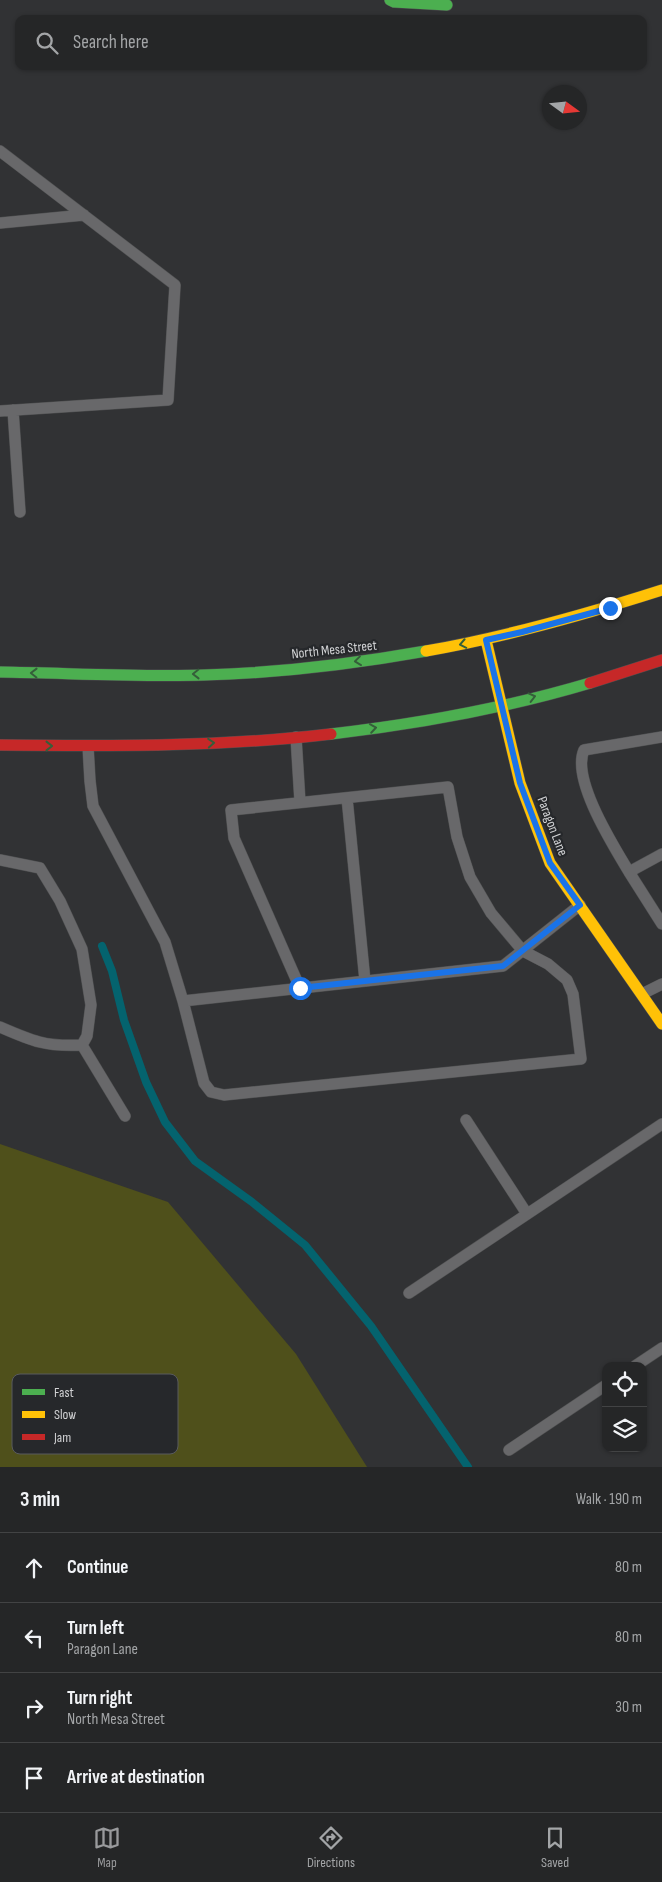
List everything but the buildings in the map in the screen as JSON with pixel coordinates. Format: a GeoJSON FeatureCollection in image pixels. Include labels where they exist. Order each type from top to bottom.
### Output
{"type":"FeatureCollection","features":[{"type":"Feature","properties":{"kind":"main road"},"geometry":{"type":"LineString","coordinates":[[390,0],[394,2],[447,5]]}},
{"type":"Feature","properties":{"kind":"main road","name":"North Mesa Street"},"geometry":{"type":"LineString","coordinates":[[0,672],[154,675],[234,674],[406,656],[522,632],[592,613],[662,590]]}},
{"type":"Feature","properties":{"kind":"main road","name":"Paragon Lane"},"geometry":{"type":"LineString","coordinates":[[486,640],[520,783],[550,863],[662,1024]]}},
{"type":"Feature","properties":{"kind":"main road"},"geometry":{"type":"LineString","coordinates":[[0,745],[203,744],[358,731],[502,705],[574,688],[662,660]]}},
{"type":"Feature","properties":{"kind":"lane"},"geometry":{"type":"LineString","coordinates":[[0,151],[175,286],[168,400],[0,411]]}},
{"type":"Feature","properties":{"kind":"lane"},"geometry":{"type":"LineString","coordinates":[[0,223],[84,215]]}},
{"type":"Feature","properties":{"kind":"lane"},"geometry":{"type":"LineString","coordinates":[[14,410],[20,512]]}},
{"type":"Feature","properties":{"kind":"lane"},"geometry":{"type":"LineString","coordinates":[[662,736],[584,750],[580,758],[584,781],[597,814],[629,872],[662,924]]}},
{"type":"Feature","properties":{"kind":"lane"},"geometry":{"type":"LineString","coordinates":[[296,737],[300,802]]}},
{"type":"Feature","properties":{"kind":"lane"},"geometry":{"type":"LineString","coordinates":[[88,746],[93,806],[165,942],[183,1001],[204,1083],[210,1092],[224,1096],[580,1059],[573,994],[567,980],[548,964],[522,951],[491,913],[470,877],[457,836],[448,787],[231,810],[234,838],[300,988]]}},
{"type":"Feature","properties":{"kind":"lane"},"geometry":{"type":"LineString","coordinates":[[348,798],[365,981]]}},
{"type":"Feature","properties":{"kind":"lane"},"geometry":{"type":"LineString","coordinates":[[629,872],[662,854]]}},
{"type":"Feature","properties":{"kind":"lane"},"geometry":{"type":"LineString","coordinates":[[0,860],[40,868],[60,900],[82,949],[91,1005],[87,1036],[82,1045]]}},
{"type":"Feature","properties":{"kind":"lane"},"geometry":{"type":"LineString","coordinates":[[183,1001],[503,966],[580,905]]}},
{"type":"Feature","properties":{"kind":"lane"},"geometry":{"type":"LineString","coordinates":[[642,994],[662,984]]}},
{"type":"Feature","properties":{"kind":"lane"},"geometry":{"type":"LineString","coordinates":[[0,1027],[34,1042],[60,1046],[82,1045]]}},
{"type":"Feature","properties":{"kind":"lane"},"geometry":{"type":"LineString","coordinates":[[82,1045],[125,1116]]}},
{"type":"Feature","properties":{"kind":"lane"},"geometry":{"type":"LineString","coordinates":[[466,1120],[527,1214]]}},
{"type":"Feature","properties":{"kind":"lane"},"geometry":{"type":"LineString","coordinates":[[409,1293],[662,1124]]}},
{"type":"Feature","properties":{"kind":"lane"},"geometry":{"type":"LineString","coordinates":[[641,1362],[662,1348]]}},
{"type":"Feature","properties":{"kind":"lane"},"geometry":{"type":"LineString","coordinates":[[509,1450],[602,1388]]}},
{"type":"Feature","properties":{"kind":"shaded area"},"geometry":{"type":"Polygon","coordinates":[[[0,1144],[168,1202],[296,1354],[367,1467],[0,1467],[0,1144]]]}},
{"type":"Feature","properties":{"kind":"waterway"},"geometry":{"type":"LineString","coordinates":[[102,946],[112,971],[124,1020],[146,1082],[165,1122],[195,1161],[252,1202],[305,1245],[371,1326],[468,1467]]}},
{"type":"Feature","properties":{"kind":"traffic: fast"},"geometry":{"type":"LineString","coordinates":[[390,0],[394,2],[447,5]]}},
{"type":"Feature","properties":{"kind":"traffic: fast"},"geometry":{"type":"LineString","coordinates":[[0,672],[153,676],[232,674],[316,667],[426,651]]}},
{"type":"Feature","properties":{"kind":"traffic: fast"},"geometry":{"type":"LineString","coordinates":[[331,734],[462,714],[590,683]]}},
{"type":"Feature","properties":{"kind":"traffic: slow"},"geometry":{"type":"LineString","coordinates":[[426,651],[545,625],[662,590]]}},
{"type":"Feature","properties":{"kind":"traffic: slow"},"geometry":{"type":"LineString","coordinates":[[486,640],[520,783],[550,863],[662,1024]]}},
{"type":"Feature","properties":{"kind":"traffic: jam"},"geometry":{"type":"LineString","coordinates":[[590,683],[662,660]]}},
{"type":"Feature","properties":{"kind":"traffic: jam"},"geometry":{"type":"LineString","coordinates":[[0,745],[207,743],[331,734]]}},
{"type":"Feature","properties":{"kind":"route"},"geometry":{"type":"LineString","coordinates":[[300,988],[503,966],[580,905],[550,863],[520,783],[486,640],[610,608]]}}]}
